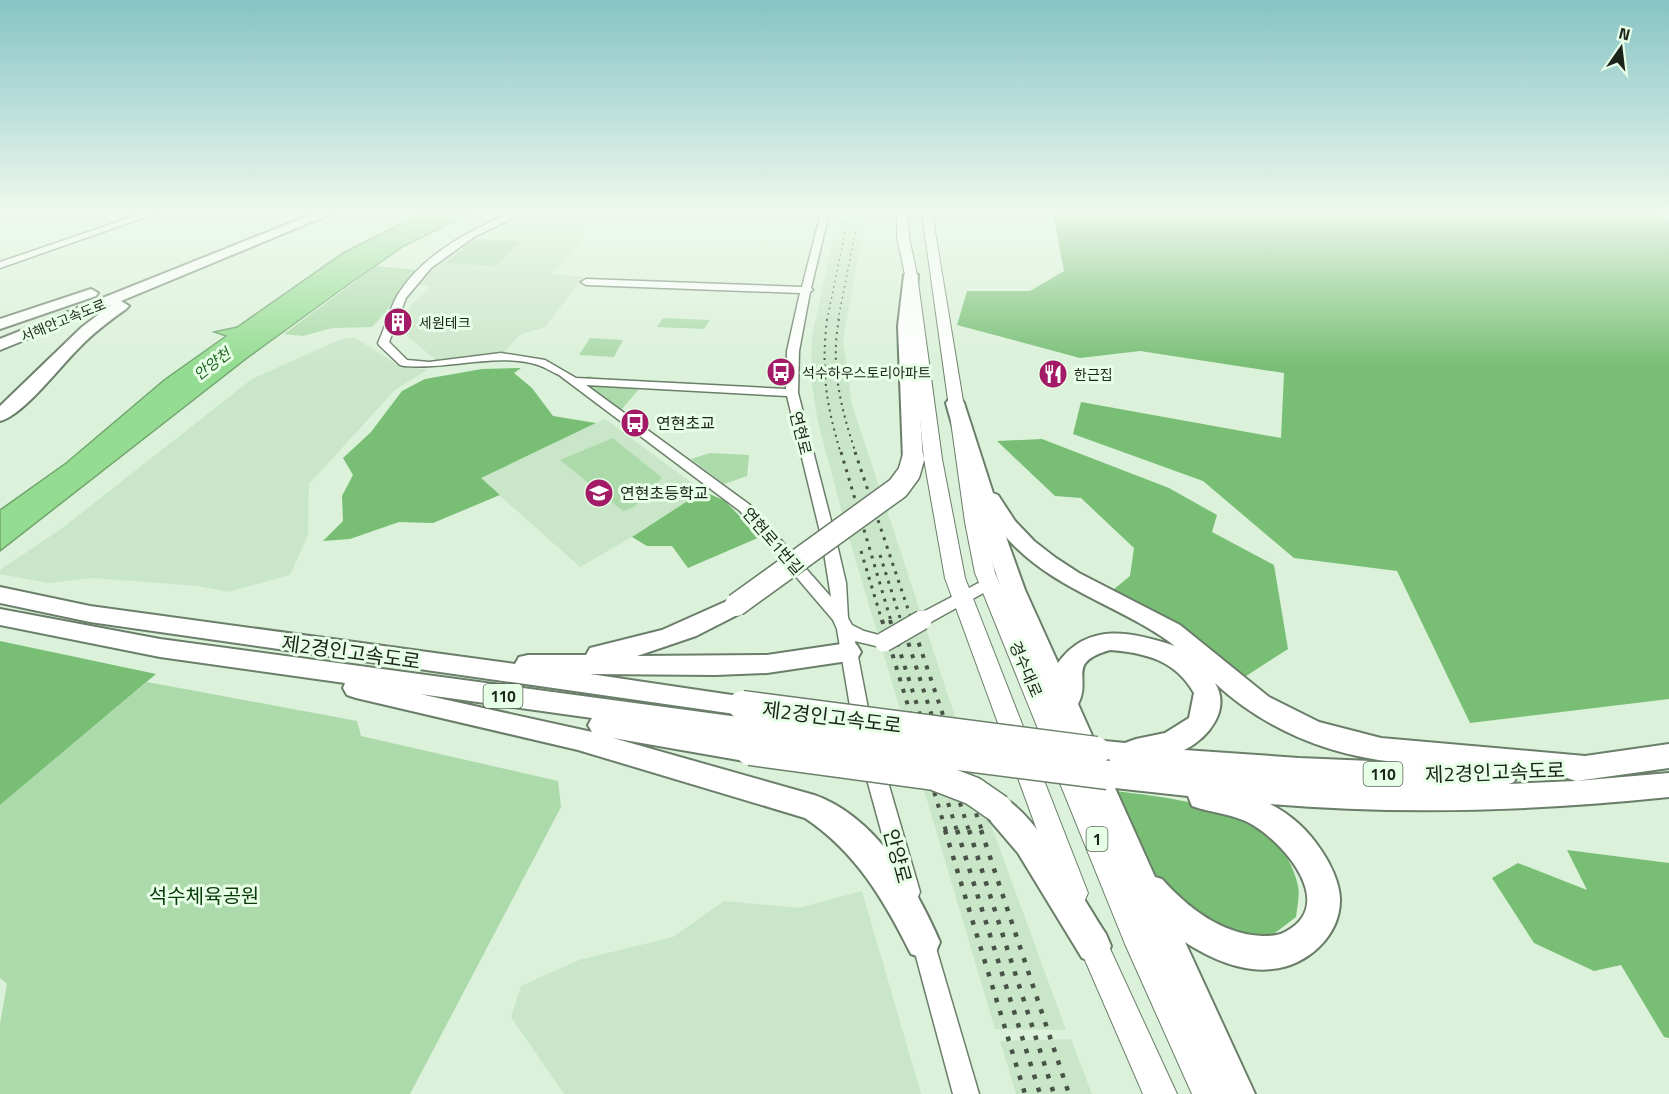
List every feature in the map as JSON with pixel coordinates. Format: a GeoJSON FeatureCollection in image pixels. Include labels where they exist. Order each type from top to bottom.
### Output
{"type":"FeatureCollection","features":[{"type":"Feature","properties":{"kind":"highway"},"geometry":{"type":"LineString","coordinates":[[0,324],[185,264]]}},
{"type":"Feature","properties":{"kind":"highway","name":"서해안고속도로"},"geometry":{"type":"LineString","coordinates":[[0,338],[191,264]]}},
{"type":"Feature","properties":{"kind":"highway","name":"서해안고속도로"},"geometry":{"type":"LineString","coordinates":[[0,345],[194,264]]}},
{"type":"Feature","properties":{"kind":"highway"},"geometry":{"type":"LineString","coordinates":[[0,415],[24,397],[78,337],[138,297],[200,264]]}},
{"type":"Feature","properties":{"kind":"highway"},"geometry":{"type":"LineString","coordinates":[[505,664],[566,660],[626,650],[699,626],[736,605],[898,488],[909,473],[913,459],[906,326],[911,275]]}},
{"type":"Feature","properties":{"kind":"highway"},"geometry":{"type":"LineString","coordinates":[[955,403],[1013,591],[1236,1094]]}},
{"type":"Feature","properties":{"kind":"highway"},"geometry":{"type":"LineString","coordinates":[[975,464],[996,508],[1005,521],[1023,543],[1044,562],[1075,582],[1172,632],[1203,655],[1244,693],[1302,728],[1350,744],[1381,749],[1589,768]]}},
{"type":"Feature","properties":{"kind":"highway","name":"제2경인고속도로"},"geometry":{"type":"LineString","coordinates":[[0,595],[90,614],[382,656],[746,728]]}},
{"type":"Feature","properties":{"kind":"highway","name":"제2경인고속도로"},"geometry":{"type":"LineString","coordinates":[[0,617],[65,631],[259,663],[485,693],[608,726],[746,728],[1102,764],[1258,791],[1394,798],[1489,798],[1615,791],[1669,785]]}},
{"type":"Feature","properties":{"kind":"highway"},"geometry":{"type":"LineString","coordinates":[[0,624],[65,631]]}},
{"type":"Feature","properties":{"kind":"highway"},"geometry":{"type":"LineString","coordinates":[[382,656],[505,664],[716,666],[767,664],[844,633]]}},
{"type":"Feature","properties":{"kind":"highway"},"geometry":{"type":"LineString","coordinates":[[1071,719],[1064,681],[1067,665],[1079,652],[1090,647],[1115,642],[1153,646],[1180,659],[1200,677],[1208,698],[1207,713],[1197,728],[1187,736],[1102,764]]}},
{"type":"Feature","properties":{"kind":"highway"},"geometry":{"type":"LineString","coordinates":[[259,663],[427,706],[578,739],[814,808],[845,829],[868,852],[896,890],[923,942]]}},
{"type":"Feature","properties":{"kind":"highway"},"geometry":{"type":"LineString","coordinates":[[746,728],[934,776],[973,791],[999,809],[1029,843],[1094,946]]}},
{"type":"Feature","properties":{"kind":"highway","name":"제2경인고속도로"},"geometry":{"type":"LineString","coordinates":[[1102,764],[1178,762],[1317,772],[1497,774],[1589,768],[1669,756]]}},
{"type":"Feature","properties":{"kind":"highway"},"geometry":{"type":"LineString","coordinates":[[1102,764],[1241,806],[1273,821],[1298,843],[1315,868],[1323,897],[1321,915],[1318,924],[1304,939],[1286,949],[1264,952],[1235,949],[1193,929],[1167,909],[1131,860]]}},
{"type":"Feature","properties":{"kind":"main road","name":"경수대로"},"geometry":{"type":"LineString","coordinates":[[909,264],[938,492],[955,578],[1094,946],[1160,1094]]}},
{"type":"Feature","properties":{"kind":"main road","name":"경수대로"},"geometry":{"type":"LineString","coordinates":[[934,264],[974,522],[985,573],[1140,944],[1209,1094]]}},
{"type":"Feature","properties":{"kind":"main road"},"geometry":{"type":"LineString","coordinates":[[911,275],[900,309],[908,456],[938,492]]}},
{"type":"Feature","properties":{"kind":"street","name":"연현로1번길"},"geometry":{"type":"LineString","coordinates":[[429,264],[404,293],[383,343],[404,363],[429,364],[510,357],[541,362],[563,372],[745,508],[789,558],[844,633]]}},
{"type":"Feature","properties":{"kind":"street","name":"연현로"},"geometry":{"type":"LineString","coordinates":[[811,264],[808,290],[793,351],[792,393],[829,540],[838,583],[844,633]]}},
{"type":"Feature","properties":{"kind":"street"},"geometry":{"type":"LineString","coordinates":[[586,282],[808,290]]}},
{"type":"Feature","properties":{"kind":"street"},"geometry":{"type":"LineString","coordinates":[[574,381],[792,393]]}},
{"type":"Feature","properties":{"kind":"street"},"geometry":{"type":"LineString","coordinates":[[789,558],[829,540]]}},
{"type":"Feature","properties":{"kind":"street"},"geometry":{"type":"LineString","coordinates":[[844,633],[884,642],[990,582]]}},
{"type":"Feature","properties":{"kind":"street","name":"안양로"},"geometry":{"type":"LineString","coordinates":[[844,633],[857,705],[966,1094]]}},
{"type":"Feature","properties":{"kind":"shaded area"},"geometry":{"type":"Polygon","coordinates":[[[439,264],[560,264],[552,274],[584,277],[545,327],[519,335],[505,352],[436,360],[407,336],[403,319],[407,310],[431,286],[414,284],[439,264]]]}},
{"type":"Feature","properties":{"kind":"shaded area"},"geometry":{"type":"Polygon","coordinates":[[[828,264],[857,264],[843,340],[852,405],[990,822],[1066,1030],[995,1029],[847,531],[818,422],[811,379],[812,336],[828,264]]]}},
{"type":"Feature","properties":{"kind":"shaded area"},"geometry":{"type":"Polygon","coordinates":[[[1063,264],[1669,264],[1669,699],[1470,723],[1397,571],[1294,558],[1203,481],[1073,434],[1081,402],[1281,438],[1284,373],[1140,351],[1080,358],[957,325],[967,291],[1030,291],[1064,271],[1063,264]]]}},
{"type":"Feature","properties":{"kind":"shaded area"},"geometry":{"type":"Polygon","coordinates":[[[354,337],[398,365],[427,370],[395,390],[309,484],[308,535],[290,575],[228,592],[198,586],[93,578],[48,583],[0,574],[0,570],[61,529],[252,379],[341,339],[354,337]]]}},
{"type":"Feature","properties":{"kind":"shaded area"},"geometry":{"type":"Polygon","coordinates":[[[521,368],[514,373],[532,388],[553,416],[596,423],[481,478],[500,495],[433,523],[399,522],[350,539],[323,541],[343,521],[342,496],[353,475],[343,458],[371,432],[402,391],[425,379],[482,369],[521,368]]]}},
{"type":"Feature","properties":{"kind":"shaded area","name":"연현초등학교"},"geometry":{"type":"Polygon","coordinates":[[[605,419],[703,491],[632,537],[580,567],[480,478],[605,419]]]}},
{"type":"Feature","properties":{"kind":"shaded area"},"geometry":{"type":"Polygon","coordinates":[[[1042,439],[1169,488],[1217,515],[1212,532],[1274,565],[1288,649],[1243,678],[1108,594],[1130,576],[1134,548],[1081,498],[1055,496],[997,441],[1042,439]]]}},
{"type":"Feature","properties":{"kind":"shaded area"},"geometry":{"type":"Polygon","coordinates":[[[703,491],[725,501],[760,537],[688,568],[672,546],[647,546],[632,537],[703,491]]]}},
{"type":"Feature","properties":{"kind":"shaded area"},"geometry":{"type":"Polygon","coordinates":[[[0,641],[156,674],[0,805],[0,641]]]}},
{"type":"Feature","properties":{"kind":"shaded area"},"geometry":{"type":"Polygon","coordinates":[[[1116,791],[1197,804],[1225,812],[1250,823],[1271,839],[1288,859],[1299,890],[1296,917],[1271,936],[1232,935],[1170,898],[1151,867],[1116,791]]]}},
{"type":"Feature","properties":{"kind":"shaded area"},"geometry":{"type":"Polygon","coordinates":[[[1567,850],[1669,863],[1669,1038],[1664,1037],[1621,965],[1594,971],[1534,943],[1492,878],[1518,863],[1587,890],[1567,850]]]}},
{"type":"Feature","properties":{"kind":"shaded area"},"geometry":{"type":"Polygon","coordinates":[[[862,891],[921,1094],[564,1094],[511,1017],[521,986],[579,960],[673,937],[724,901],[799,908],[862,891]]]}},
{"type":"Feature","properties":{"kind":"shaded area"},"geometry":{"type":"Polygon","coordinates":[[[1071,1039],[1092,1094],[1016,1094],[1000,1041],[1071,1039]]]}},
{"type":"Feature","properties":{"kind":"green space"},"geometry":{"type":"Polygon","coordinates":[[[464,264],[498,264],[496,266],[464,264]]]}},
{"type":"Feature","properties":{"kind":"green space"},"geometry":{"type":"Polygon","coordinates":[[[376,266],[418,270],[372,327],[333,328],[303,336],[284,334],[376,266]]]}},
{"type":"Feature","properties":{"kind":"green space"},"geometry":{"type":"Polygon","coordinates":[[[663,318],[710,320],[704,329],[657,327],[663,318]]]}},
{"type":"Feature","properties":{"kind":"green space"},"geometry":{"type":"Polygon","coordinates":[[[590,338],[623,340],[614,357],[579,355],[590,338]]]}},
{"type":"Feature","properties":{"kind":"green space"},"geometry":{"type":"Polygon","coordinates":[[[589,376],[639,389],[617,415],[574,381],[589,376]]]}},
{"type":"Feature","properties":{"kind":"green space"},"geometry":{"type":"Polygon","coordinates":[[[613,438],[662,478],[634,507],[623,511],[560,460],[613,438]]]}},
{"type":"Feature","properties":{"kind":"green space"},"geometry":{"type":"Polygon","coordinates":[[[710,453],[749,455],[747,476],[724,484],[691,459],[710,453]]]}},
{"type":"Feature","properties":{"kind":"green space","name":"석수체육공원"},"geometry":{"type":"Polygon","coordinates":[[[147,682],[357,721],[361,736],[558,781],[561,807],[410,1094],[0,1094],[0,1024],[7,984],[0,978],[0,805],[147,682]]]}},
{"type":"Feature","properties":{"kind":"water","name":"안양천"},"geometry":{"type":"Polygon","coordinates":[[[327,264],[378,264],[246,359],[0,551],[0,510],[66,463],[164,380],[226,336],[214,332],[237,327],[327,264]]]}},
{"type":"Feature","properties":{"kind":"railway"},"geometry":{"type":"LineString","coordinates":[[827,320],[839,264]]}},
{"type":"Feature","properties":{"kind":"railway"},"geometry":{"type":"LineString","coordinates":[[838,320],[849,264]]}},
{"type":"Feature","properties":{"kind":"railway"},"geometry":{"type":"LineString","coordinates":[[827,319],[826,388],[841,454]]}},
{"type":"Feature","properties":{"kind":"railway"},"geometry":{"type":"LineString","coordinates":[[839,319],[836,354],[838,387],[856,454]]}},
{"type":"Feature","properties":{"kind":"railway"},"geometry":{"type":"LineString","coordinates":[[841,452],[891,621]]}},
{"type":"Feature","properties":{"kind":"railway"},"geometry":{"type":"LineString","coordinates":[[855,452],[912,621]]}},
{"type":"Feature","properties":{"kind":"railway"},"geometry":{"type":"LineString","coordinates":[[861,551],[882,621]]}},
{"type":"Feature","properties":{"kind":"railway"},"geometry":{"type":"LineString","coordinates":[[880,555],[901,621]]}},
{"type":"Feature","properties":{"kind":"railway"},"geometry":{"type":"LineString","coordinates":[[882,620],[946,831]]}},
{"type":"Feature","properties":{"kind":"railway"},"geometry":{"type":"LineString","coordinates":[[890,620],[957,831]]}},
{"type":"Feature","properties":{"kind":"railway"},"geometry":{"type":"LineString","coordinates":[[901,620],[969,831]]}},
{"type":"Feature","properties":{"kind":"railway"},"geometry":{"type":"LineString","coordinates":[[911,620],[982,831]]}},
{"type":"Feature","properties":{"kind":"railway"},"geometry":{"type":"LineString","coordinates":[[945,830],[1025,1094]]}},
{"type":"Feature","properties":{"kind":"railway"},"geometry":{"type":"LineString","coordinates":[[957,830],[1040,1094]]}},
{"type":"Feature","properties":{"kind":"railway"},"geometry":{"type":"LineString","coordinates":[[969,830],[1054,1094]]}},
{"type":"Feature","properties":{"kind":"railway"},"geometry":{"type":"LineString","coordinates":[[981,830],[1069,1094]]}},
{"type":"Feature","properties":{"kind":"place","name":"세원테크"},"geometry":{"type":"Point","coordinates":[398,322]}},
{"type":"Feature","properties":{"kind":"place","name":"석수하우스토리아파트"},"geometry":{"type":"Point","coordinates":[781,372]}},
{"type":"Feature","properties":{"kind":"place","name":"한근집"},"geometry":{"type":"Point","coordinates":[1053,374]}},
{"type":"Feature","properties":{"kind":"place","name":"연현초교"},"geometry":{"type":"Point","coordinates":[635,423]}},
{"type":"Feature","properties":{"kind":"place","name":"연현초등학교"},"geometry":{"type":"Point","coordinates":[599,493]}}]}
